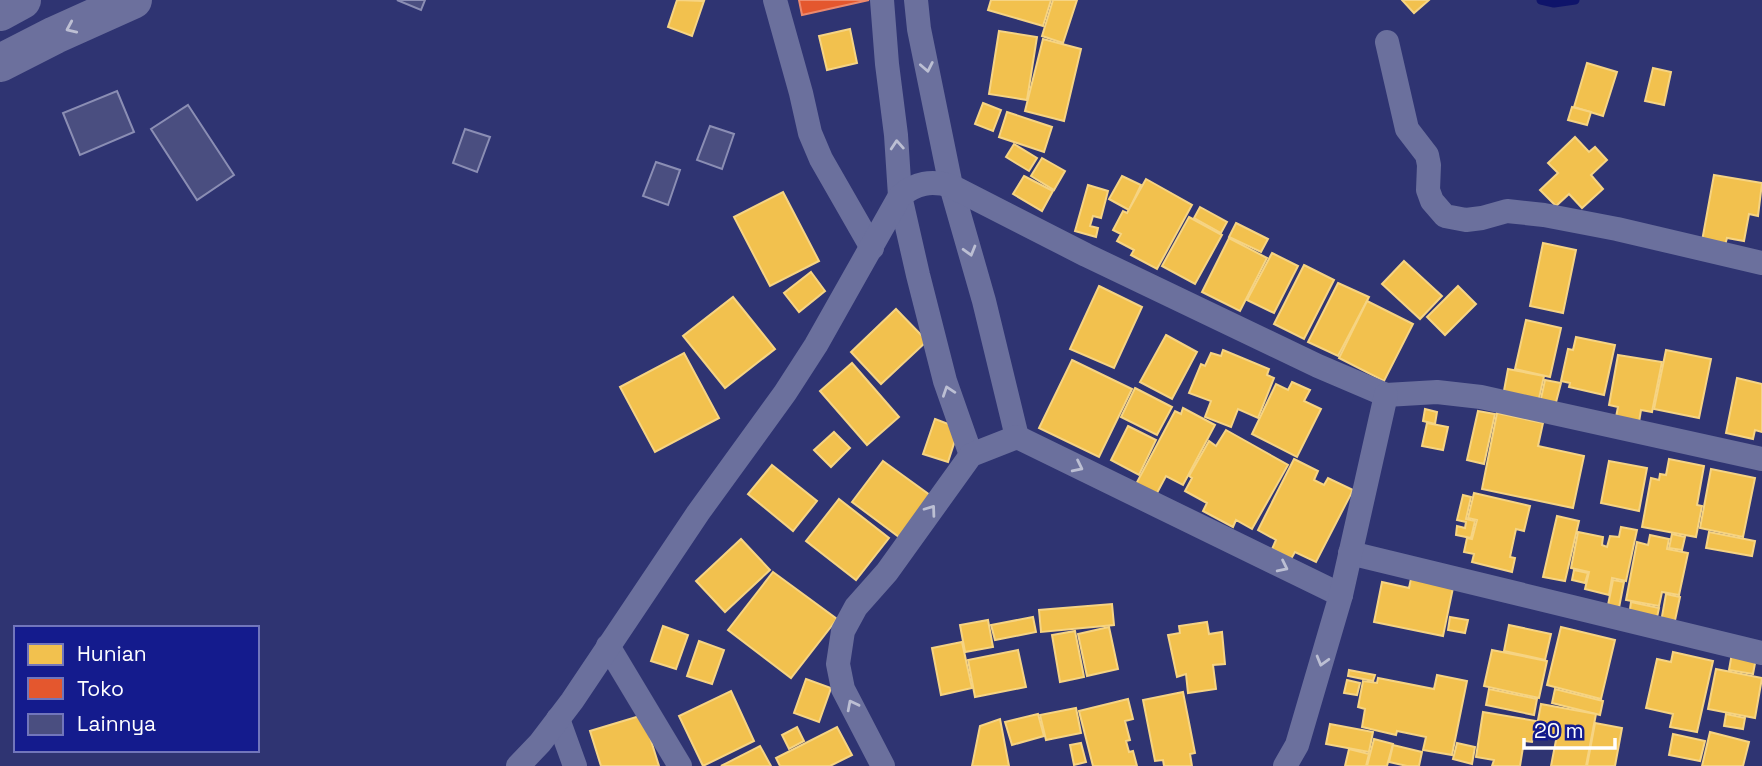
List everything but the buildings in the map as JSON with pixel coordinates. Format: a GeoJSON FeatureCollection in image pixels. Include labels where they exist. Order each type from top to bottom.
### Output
{"type":"FeatureCollection","features":[{"type":"Feature","properties":{"kind":"highway"},"geometry":{"type":"LineString","coordinates":[[0,12],[22,0]]}},
{"type":"Feature","properties":{"kind":"highway"},"geometry":{"type":"LineString","coordinates":[[0,63],[133,0]]}},
{"type":"Feature","properties":{"kind":"street"},"geometry":{"type":"LineString","coordinates":[[775,0],[810,134],[821,159],[872,248]]}},
{"type":"Feature","properties":{"kind":"street"},"geometry":{"type":"LineString","coordinates":[[882,0],[900,196],[945,381],[971,455]]}},
{"type":"Feature","properties":{"kind":"street"},"geometry":{"type":"LineString","coordinates":[[916,0],[919,29],[951,186],[985,301],[1017,437]]}},
{"type":"Feature","properties":{"kind":"street"},"geometry":{"type":"LineString","coordinates":[[1387,42],[1407,129],[1427,155],[1428,190],[1432,201],[1445,216],[1466,220],[1507,211],[1544,215],[1762,263]]}},
{"type":"Feature","properties":{"kind":"street"},"geometry":{"type":"LineString","coordinates":[[518,766],[540,743],[572,701],[698,513],[804,364],[900,196],[923,183],[939,182],[951,186],[1086,255],[1318,366],[1386,395],[1437,392],[1460,394],[1762,459]]}},
{"type":"Feature","properties":{"kind":"street"},"geometry":{"type":"LineString","coordinates":[[1285,766],[1297,745],[1341,595],[1386,395]]}},
{"type":"Feature","properties":{"kind":"street"},"geometry":{"type":"LineString","coordinates":[[883,766],[844,689],[838,664],[843,631],[856,607],[887,572],[971,455],[1017,437],[1341,595]]}},
{"type":"Feature","properties":{"kind":"street"},"geometry":{"type":"LineString","coordinates":[[1350,554],[1762,653]]}},
{"type":"Feature","properties":{"kind":"street"},"geometry":{"type":"LineString","coordinates":[[608,646],[680,766]]}},
{"type":"Feature","properties":{"kind":"street"},"geometry":{"type":"LineString","coordinates":[[558,719],[575,766]]}},
{"type":"Feature","properties":{"kind":"waterway"},"geometry":{"type":"LineString","coordinates":[[1541,0],[1554,3],[1575,0]]}}]}
